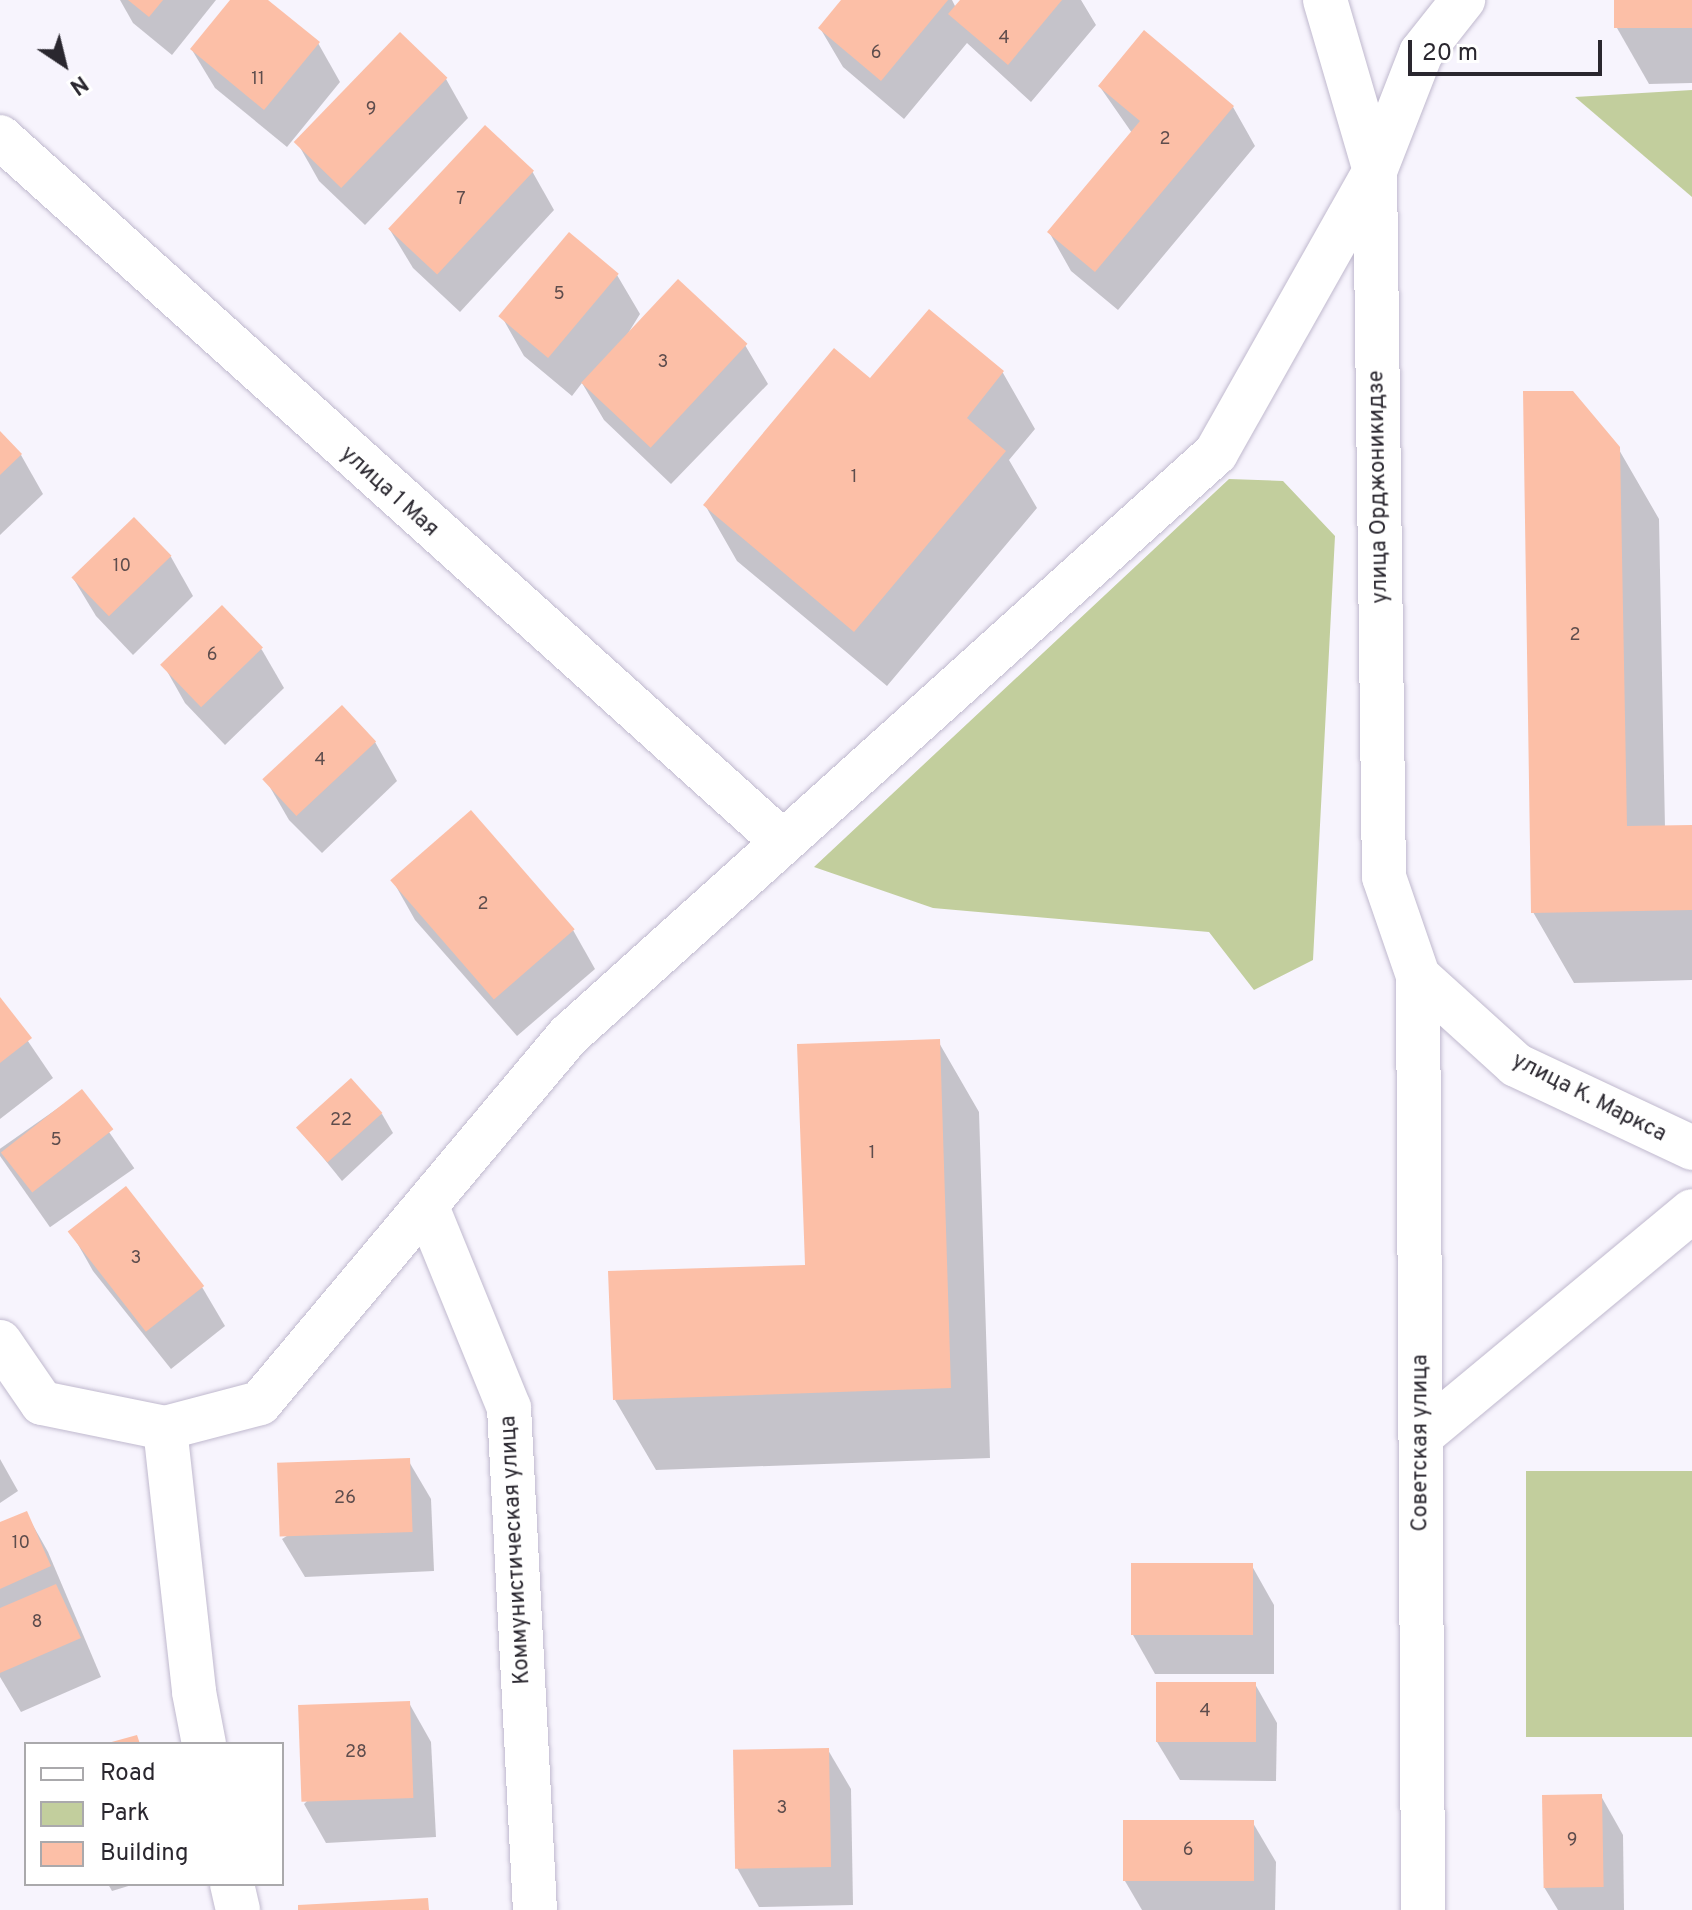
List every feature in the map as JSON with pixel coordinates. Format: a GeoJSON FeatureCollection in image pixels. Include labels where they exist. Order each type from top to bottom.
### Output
{"type":"FeatureCollection","features":[{"type":"Feature","properties":{"kind":"street","name":"улица Орджоникидзе"},"geometry":{"type":"LineString","coordinates":[[1325,0],[1375,171],[1384,877],[1418,976]]}},
{"type":"Feature","properties":{"kind":"street"},"geometry":{"type":"LineString","coordinates":[[0,1342],[42,1403],[165,1428],[260,1403],[569,1035],[1216,453],[1375,171],[1421,53],[1463,0]]}},
{"type":"Feature","properties":{"kind":"street","name":"улица 1 Мая"},"geometry":{"type":"LineString","coordinates":[[0,137],[782,841]]}},
{"type":"Feature","properties":{"kind":"street","name":"улица К. Маркса"},"geometry":{"type":"LineString","coordinates":[[1418,976],[1516,1065],[1692,1148]]}},
{"type":"Feature","properties":{"kind":"street","name":"Советская улица"},"geometry":{"type":"LineString","coordinates":[[1418,976],[1423,1910]]}},
{"type":"Feature","properties":{"kind":"street","name":"Коммунистическая улица"},"geometry":{"type":"LineString","coordinates":[[427,1207],[509,1408],[535,1910]]}},
{"type":"Feature","properties":{"kind":"street"},"geometry":{"type":"LineString","coordinates":[[1421,1436],[1692,1211]]}},
{"type":"Feature","properties":{"kind":"street"},"geometry":{"type":"LineString","coordinates":[[165,1428],[194,1692],[204,1742]]}},
{"type":"Feature","properties":{"kind":"street"},"geometry":{"type":"LineString","coordinates":[[232,1886],[238,1910]]}},
{"type":"Feature","properties":{"kind":"green space"},"geometry":{"type":"Polygon","coordinates":[[[1692,90],[1692,197],[1575,97],[1692,90]]]}},
{"type":"Feature","properties":{"kind":"green space"},"geometry":{"type":"Polygon","coordinates":[[[1229,479],[1283,481],[1335,536],[1313,960],[1254,990],[1209,932],[933,908],[814,867],[1229,479]]]}},
{"type":"Feature","properties":{"kind":"green space"},"geometry":{"type":"Polygon","coordinates":[[[1526,1471],[1692,1471],[1692,1737],[1526,1737],[1526,1471]]]}},
{"type":"Feature","properties":{"kind":"building"},"geometry":{"type":"Polygon","coordinates":[[[128,0],[163,0],[149,17],[128,0]]]}},
{"type":"Feature","properties":{"kind":"building"},"geometry":{"type":"Polygon","coordinates":[[[230,0],[268,0],[320,42],[264,110],[190,49],[230,0]]]}},
{"type":"Feature","properties":{"kind":"building"},"geometry":{"type":"Polygon","coordinates":[[[841,0],[948,0],[881,81],[818,28],[841,0]]]}},
{"type":"Feature","properties":{"kind":"building"},"geometry":{"type":"Polygon","coordinates":[[[960,0],[1062,0],[1008,65],[948,14],[960,0]]]}},
{"type":"Feature","properties":{"kind":"building"},"geometry":{"type":"Polygon","coordinates":[[[1614,0],[1692,0],[1692,28],[1614,28],[1614,0]]]}},
{"type":"Feature","properties":{"kind":"building"},"geometry":{"type":"Polygon","coordinates":[[[1144,30],[1234,106],[1095,272],[1047,232],[1140,121],[1098,86],[1144,30]]]}},
{"type":"Feature","properties":{"kind":"building"},"geometry":{"type":"Polygon","coordinates":[[[400,32],[447,78],[341,188],[294,142],[400,32]]]}},
{"type":"Feature","properties":{"kind":"building"},"geometry":{"type":"Polygon","coordinates":[[[485,125],[534,171],[437,275],[388,229],[485,125]]]}},
{"type":"Feature","properties":{"kind":"building"},"geometry":{"type":"Polygon","coordinates":[[[569,232],[619,274],[548,358],[498,316],[569,232]]]}},
{"type":"Feature","properties":{"kind":"building"},"geometry":{"type":"Polygon","coordinates":[[[678,279],[747,344],[651,448],[581,383],[678,279]]]}},
{"type":"Feature","properties":{"kind":"building"},"geometry":{"type":"Polygon","coordinates":[[[929,309],[1004,371],[967,418],[1006,451],[854,632],[703,505],[834,348],[870,378],[929,309]]]}},
{"type":"Feature","properties":{"kind":"building"},"geometry":{"type":"Polygon","coordinates":[[[1523,391],[1573,391],[1620,447],[1627,826],[1692,825],[1692,910],[1531,913],[1523,391]]]}},
{"type":"Feature","properties":{"kind":"building"},"geometry":{"type":"Polygon","coordinates":[[[0,431],[22,454],[0,475],[0,431]]]}},
{"type":"Feature","properties":{"kind":"building"},"geometry":{"type":"Polygon","coordinates":[[[134,517],[172,556],[109,616],[71,577],[134,517]]]}},
{"type":"Feature","properties":{"kind":"building"},"geometry":{"type":"Polygon","coordinates":[[[222,605],[263,647],[201,707],[160,665],[222,605]]]}},
{"type":"Feature","properties":{"kind":"building"},"geometry":{"type":"Polygon","coordinates":[[[342,705],[376,742],[296,816],[262,779],[342,705]]]}},
{"type":"Feature","properties":{"kind":"building"},"geometry":{"type":"Polygon","coordinates":[[[471,810],[575,929],[494,999],[390,880],[471,810]]]}},
{"type":"Feature","properties":{"kind":"building"},"geometry":{"type":"Polygon","coordinates":[[[0,997],[32,1038],[0,1063],[0,997]]]}},
{"type":"Feature","properties":{"kind":"building"},"geometry":{"type":"Polygon","coordinates":[[[940,1039],[951,1388],[613,1400],[608,1271],[805,1265],[797,1044],[940,1039]]]}},
{"type":"Feature","properties":{"kind":"building"},"geometry":{"type":"Polygon","coordinates":[[[351,1078],[382,1113],[327,1162],[296,1128],[351,1078]]]}},
{"type":"Feature","properties":{"kind":"building"},"geometry":{"type":"Polygon","coordinates":[[[82,1089],[113,1129],[32,1193],[1,1152],[82,1089]]]}},
{"type":"Feature","properties":{"kind":"building"},"geometry":{"type":"Polygon","coordinates":[[[126,1186],[204,1286],[146,1332],[68,1232],[126,1186]]]}},
{"type":"Feature","properties":{"kind":"building"},"geometry":{"type":"Polygon","coordinates":[[[410,1458],[413,1532],[280,1537],[277,1463],[410,1458]]]}},
{"type":"Feature","properties":{"kind":"building"},"geometry":{"type":"Polygon","coordinates":[[[27,1511],[51,1566],[0,1589],[0,1522],[27,1511]]]}},
{"type":"Feature","properties":{"kind":"building"},"geometry":{"type":"Polygon","coordinates":[[[1131,1563],[1253,1563],[1253,1635],[1131,1635],[1131,1563]]]}},
{"type":"Feature","properties":{"kind":"building"},"geometry":{"type":"Polygon","coordinates":[[[56,1584],[81,1638],[0,1673],[0,1608],[56,1584]]]}},
{"type":"Feature","properties":{"kind":"building"},"geometry":{"type":"Polygon","coordinates":[[[1156,1682],[1256,1682],[1256,1742],[1156,1742],[1156,1682]]]}},
{"type":"Feature","properties":{"kind":"building"},"geometry":{"type":"Polygon","coordinates":[[[410,1701],[413,1798],[301,1802],[298,1705],[410,1701]]]}},
{"type":"Feature","properties":{"kind":"building"},"geometry":{"type":"Polygon","coordinates":[[[137,1735],[139,1742],[112,1742],[137,1735]]]}},
{"type":"Feature","properties":{"kind":"building"},"geometry":{"type":"Polygon","coordinates":[[[829,1748],[831,1867],[735,1869],[733,1750],[829,1748]]]}},
{"type":"Feature","properties":{"kind":"building"},"geometry":{"type":"Polygon","coordinates":[[[1602,1794],[1604,1887],[1544,1888],[1542,1795],[1602,1794]]]}},
{"type":"Feature","properties":{"kind":"building"},"geometry":{"type":"Polygon","coordinates":[[[1123,1820],[1254,1820],[1254,1881],[1123,1881],[1123,1820]]]}},
{"type":"Feature","properties":{"kind":"building"},"geometry":{"type":"Polygon","coordinates":[[[428,1898],[429,1910],[298,1910],[298,1905],[428,1898]]]}}]}
